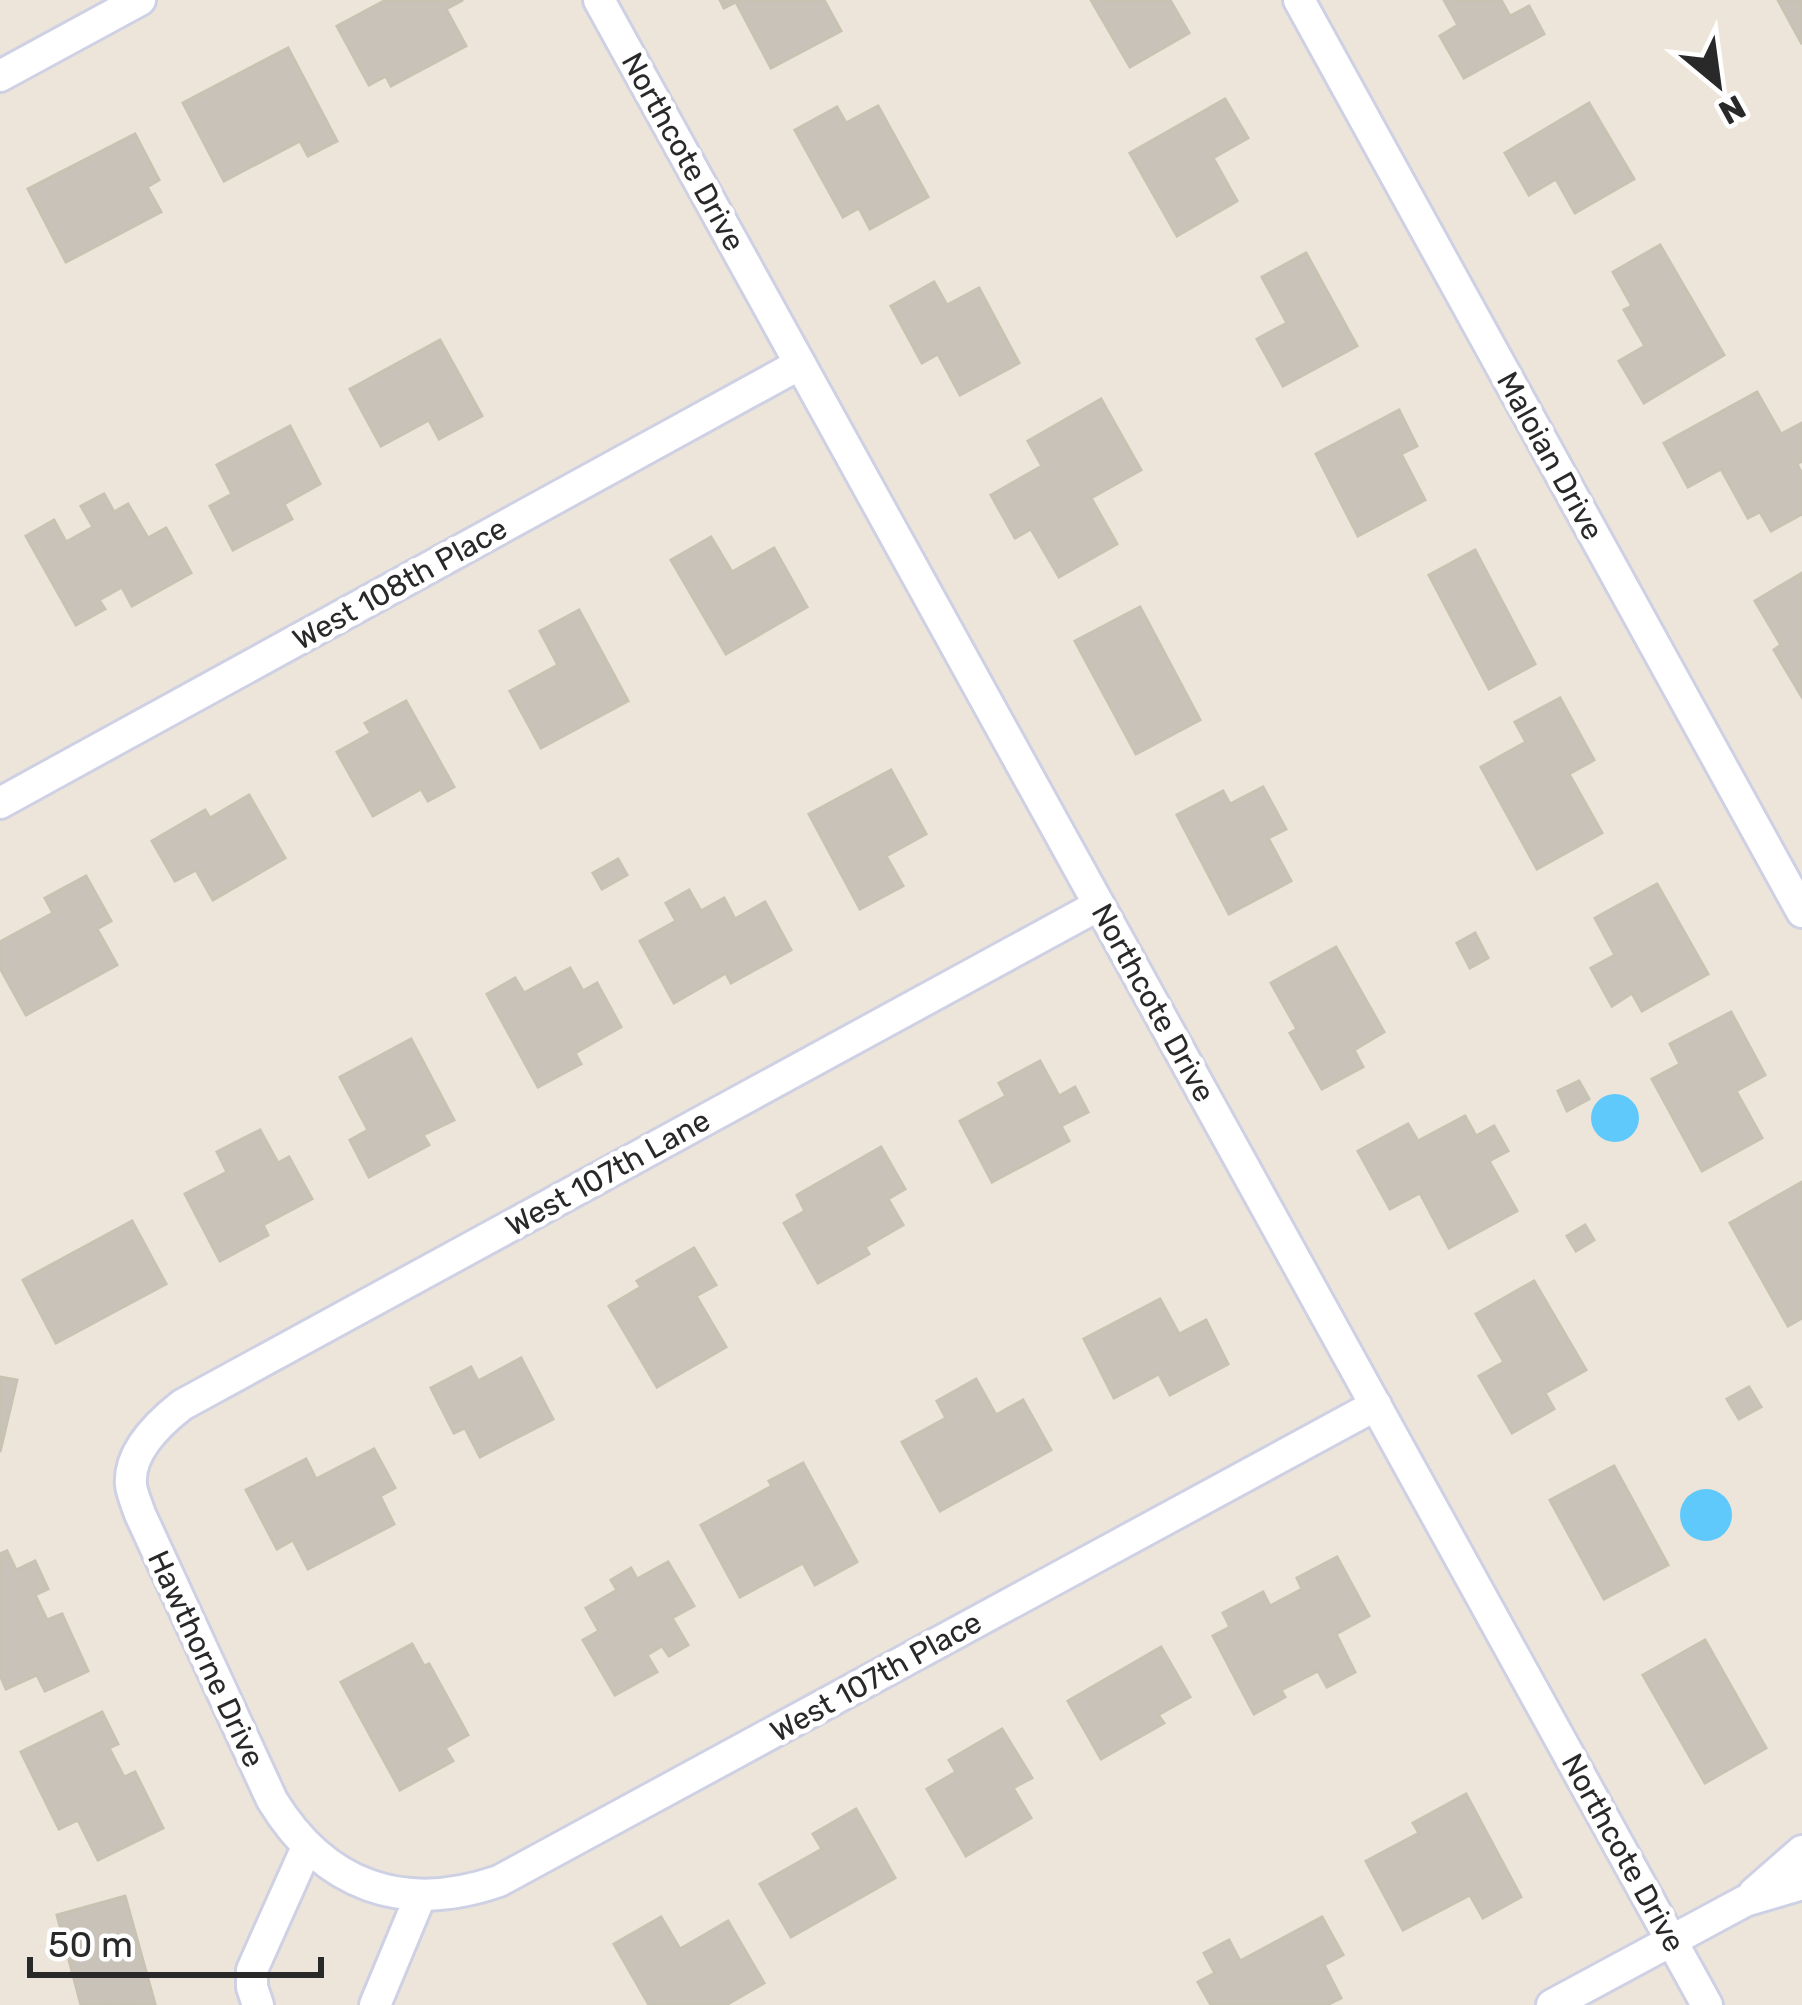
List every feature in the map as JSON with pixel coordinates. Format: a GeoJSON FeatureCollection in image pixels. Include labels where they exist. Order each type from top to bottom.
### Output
{"type":"FeatureCollection","features":[{"type":"Feature","properties":{"kind":"street"},"geometry":{"type":"LineString","coordinates":[[0,76],[140,0]]}},
{"type":"Feature","properties":{"kind":"street","name":"Northcote Drive"},"geometry":{"type":"LineString","coordinates":[[599,0],[1707,2005]]}},
{"type":"Feature","properties":{"kind":"street","name":"Maloian Drive"},"geometry":{"type":"LineString","coordinates":[[1299,0],[1802,912]]}},
{"type":"Feature","properties":{"kind":"street","name":"West 108th Place"},"geometry":{"type":"LineString","coordinates":[[0,803],[800,364]]}},
{"type":"Feature","properties":{"kind":"street","name":"West 107th Lane"},"geometry":{"type":"LineString","coordinates":[[134,1460],[161,1421],[182,1405],[1100,905]]}},
{"type":"Feature","properties":{"kind":"street","name":"West 107th Place"},"geometry":{"type":"LineString","coordinates":[[363,1883],[420,1897],[499,1881],[1376,1405]]}},
{"type":"Feature","properties":{"kind":"street","name":"Hawthorne Drive"},"geometry":{"type":"LineString","coordinates":[[134,1460],[131,1486],[140,1514],[272,1801],[307,1847],[363,1883]]}},
{"type":"Feature","properties":{"kind":"street"},"geometry":{"type":"LineString","coordinates":[[258,2005],[252,1970],[307,1847]]}},
{"type":"Feature","properties":{"kind":"street"},"geometry":{"type":"LineString","coordinates":[[1744,1901],[1802,1851]]}},
{"type":"Feature","properties":{"kind":"street"},"geometry":{"type":"LineString","coordinates":[[1552,2005],[1744,1901],[1802,1884]]}},
{"type":"Feature","properties":{"kind":"street"},"geometry":{"type":"LineString","coordinates":[[374,2005],[420,1897]]}},
{"type":"Feature","properties":{"kind":"water"},"geometry":{"type":"Polygon","coordinates":[[[1615,1094],[1632,1101],[1639,1118],[1632,1135],[1615,1142],[1598,1135],[1591,1118],[1598,1101],[1615,1094]]]}},
{"type":"Feature","properties":{"kind":"water"},"geometry":{"type":"Polygon","coordinates":[[[1706,1489],[1724,1497],[1732,1515],[1724,1533],[1706,1541],[1688,1533],[1680,1515],[1688,1497],[1706,1489]]]}},
{"type":"Feature","properties":{"kind":"building"},"geometry":{"type":"Polygon","coordinates":[[[386,0],[463,0],[446,9],[466,46],[391,86],[386,76],[369,85],[337,26],[386,0]]]}},
{"type":"Feature","properties":{"kind":"building"},"geometry":{"type":"Polygon","coordinates":[[[720,0],[824,0],[841,31],[771,68],[736,2],[724,8],[720,0]]]}},
{"type":"Feature","properties":{"kind":"building"},"geometry":{"type":"Polygon","coordinates":[[[1091,0],[1170,0],[1189,33],[1130,67],[1091,0]]]}},
{"type":"Feature","properties":{"kind":"building"},"geometry":{"type":"Polygon","coordinates":[[[1444,0],[1501,0],[1510,16],[1529,6],[1544,34],[1464,78],[1440,36],[1458,25],[1444,0]]]}},
{"type":"Feature","properties":{"kind":"building"},"geometry":{"type":"Polygon","coordinates":[[[1778,0],[1802,0],[1802,44],[1778,0]]]}},
{"type":"Feature","properties":{"kind":"building"},"geometry":{"type":"Polygon","coordinates":[[[288,48],[337,141],[308,156],[300,141],[224,181],[183,103],[288,48]]]}},
{"type":"Feature","properties":{"kind":"building"},"geometry":{"type":"Polygon","coordinates":[[[1225,99],[1248,138],[1213,158],[1237,201],[1177,236],[1130,153],[1225,99]]]}},
{"type":"Feature","properties":{"kind":"building"},"geometry":{"type":"Polygon","coordinates":[[[1589,103],[1634,179],[1575,213],[1556,179],[1529,195],[1505,153],[1589,103]]]}},
{"type":"Feature","properties":{"kind":"building"},"geometry":{"type":"Polygon","coordinates":[[[878,106],[928,197],[870,229],[859,208],[843,217],[795,130],[837,107],[846,123],[878,106]]]}},
{"type":"Feature","properties":{"kind":"building"},"geometry":{"type":"Polygon","coordinates":[[[135,134],[159,180],[147,187],[161,212],[66,262],[28,189],[135,134]]]}},
{"type":"Feature","properties":{"kind":"building"},"geometry":{"type":"Polygon","coordinates":[[[1660,245],[1724,355],[1644,403],[1619,361],[1645,346],[1624,310],[1632,306],[1613,272],[1660,245]]]}},
{"type":"Feature","properties":{"kind":"building"},"geometry":{"type":"Polygon","coordinates":[[[1306,253],[1357,346],[1283,386],[1257,339],[1287,323],[1262,277],[1306,253]]]}},
{"type":"Feature","properties":{"kind":"building"},"geometry":{"type":"Polygon","coordinates":[[[934,282],[947,305],[979,288],[1019,363],[960,395],[938,354],[922,363],[891,306],[934,282]]]}},
{"type":"Feature","properties":{"kind":"building"},"geometry":{"type":"Polygon","coordinates":[[[440,340],[482,416],[439,439],[429,420],[381,446],[350,389],[440,340]]]}},
{"type":"Feature","properties":{"kind":"building"},"geometry":{"type":"Polygon","coordinates":[[[1757,392],[1781,434],[1802,423],[1802,461],[1797,464],[1802,474],[1802,514],[1771,531],[1760,512],[1748,518],[1721,469],[1688,487],[1664,443],[1757,392]]]}},
{"type":"Feature","properties":{"kind":"building"},"geometry":{"type":"Polygon","coordinates":[[[1101,399],[1141,470],[1091,498],[1117,544],[1059,577],[1031,529],[1015,538],[991,495],[1042,466],[1028,441],[1101,399]]]}},
{"type":"Feature","properties":{"kind":"building"},"geometry":{"type":"Polygon","coordinates":[[[1399,410],[1417,446],[1401,454],[1425,500],[1358,536],[1316,454],[1399,410]]]}},
{"type":"Feature","properties":{"kind":"building"},"geometry":{"type":"Polygon","coordinates":[[[290,426],[320,484],[284,504],[292,519],[233,550],[210,506],[232,494],[217,465],[290,426]]]}},
{"type":"Feature","properties":{"kind":"building"},"geometry":{"type":"Polygon","coordinates":[[[104,494],[114,512],[128,504],[148,538],[166,528],[191,573],[132,606],[122,587],[99,600],[105,609],[76,625],[26,536],[54,520],[66,542],[93,527],[81,506],[104,494]]]}},
{"type":"Feature","properties":{"kind":"building"},"geometry":{"type":"Polygon","coordinates":[[[711,537],[732,572],[774,548],[807,607],[726,654],[671,560],[711,537]]]}},
{"type":"Feature","properties":{"kind":"building"},"geometry":{"type":"Polygon","coordinates":[[[1475,550],[1535,664],[1489,689],[1429,575],[1475,550]]]}},
{"type":"Feature","properties":{"kind":"building"},"geometry":{"type":"Polygon","coordinates":[[[1802,573],[1802,697],[1774,650],[1781,645],[1755,601],[1802,573]]]}},
{"type":"Feature","properties":{"kind":"building"},"geometry":{"type":"Polygon","coordinates":[[[1140,607],[1200,720],[1136,754],[1075,641],[1140,607]]]}},
{"type":"Feature","properties":{"kind":"building"},"geometry":{"type":"Polygon","coordinates":[[[579,610],[628,701],[541,748],[510,691],[558,665],[540,631],[579,610]]]}},
{"type":"Feature","properties":{"kind":"building"},"geometry":{"type":"Polygon","coordinates":[[[1560,698],[1594,760],[1569,774],[1602,833],[1537,869],[1481,767],[1526,742],[1515,722],[1560,698]]]}},
{"type":"Feature","properties":{"kind":"building"},"geometry":{"type":"Polygon","coordinates":[[[406,701],[454,787],[428,801],[421,789],[373,816],[337,752],[371,733],[365,723],[406,701]]]}},
{"type":"Feature","properties":{"kind":"building"},"geometry":{"type":"Polygon","coordinates":[[[891,770],[926,834],[886,856],[903,886],[860,909],[809,814],[891,770]]]}},
{"type":"Feature","properties":{"kind":"building"},"geometry":{"type":"Polygon","coordinates":[[[1263,787],[1286,829],[1268,838],[1291,881],[1229,914],[1177,815],[1223,791],[1230,804],[1263,787]]]}},
{"type":"Feature","properties":{"kind":"building"},"geometry":{"type":"Polygon","coordinates":[[[249,795],[285,858],[213,900],[196,870],[175,881],[152,841],[205,810],[210,818],[249,795]]]}},
{"type":"Feature","properties":{"kind":"building"},"geometry":{"type":"Polygon","coordinates":[[[618,859],[627,875],[602,889],[593,873],[618,859]]]}},
{"type":"Feature","properties":{"kind":"building"},"geometry":{"type":"Polygon","coordinates":[[[86,876],[111,921],[97,929],[117,965],[26,1015],[0,968],[0,942],[53,913],[45,898],[86,876]]]}},
{"type":"Feature","properties":{"kind":"building"},"geometry":{"type":"Polygon","coordinates":[[[1657,884],[1708,974],[1642,1011],[1632,993],[1612,1006],[1591,968],[1615,955],[1595,918],[1657,884]]]}},
{"type":"Feature","properties":{"kind":"building"},"geometry":{"type":"Polygon","coordinates":[[[689,890],[701,911],[724,898],[735,919],[765,902],[791,950],[731,983],[726,973],[674,1003],[640,941],[676,921],[666,903],[689,890]]]}},
{"type":"Feature","properties":{"kind":"building"},"geometry":{"type":"Polygon","coordinates":[[[1475,933],[1488,958],[1470,968],[1457,943],[1475,933]]]}},
{"type":"Feature","properties":{"kind":"building"},"geometry":{"type":"Polygon","coordinates":[[[1336,947],[1384,1032],[1354,1050],[1363,1067],[1322,1089],[1290,1033],[1297,1029],[1271,983],[1336,947]]]}},
{"type":"Feature","properties":{"kind":"building"},"geometry":{"type":"Polygon","coordinates":[[[570,968],[583,991],[597,983],[621,1027],[575,1053],[581,1064],[538,1087],[487,994],[515,978],[524,993],[570,968]]]}},
{"type":"Feature","properties":{"kind":"building"},"geometry":{"type":"Polygon","coordinates":[[[1731,1012],[1765,1075],[1736,1091],[1762,1138],[1702,1171],[1652,1079],[1680,1064],[1670,1044],[1731,1012]]]}},
{"type":"Feature","properties":{"kind":"building"},"geometry":{"type":"Polygon","coordinates":[[[411,1039],[454,1120],[423,1135],[429,1145],[369,1177],[350,1140],[368,1130],[340,1077],[411,1039]]]}},
{"type":"Feature","properties":{"kind":"building"},"geometry":{"type":"Polygon","coordinates":[[[1040,1061],[1059,1096],[1075,1087],[1088,1112],[1061,1126],[1069,1141],[992,1182],[960,1121],[1006,1096],[999,1083],[1040,1061]]]}},
{"type":"Feature","properties":{"kind":"building"},"geometry":{"type":"Polygon","coordinates":[[[1579,1081],[1589,1099],[1567,1111],[1558,1091],[1579,1081]]]}},
{"type":"Feature","properties":{"kind":"building"},"geometry":{"type":"Polygon","coordinates":[[[1465,1116],[1476,1136],[1494,1126],[1508,1151],[1489,1161],[1517,1211],[1449,1248],[1420,1193],[1390,1209],[1358,1151],[1408,1124],[1418,1141],[1465,1116]]]}},
{"type":"Feature","properties":{"kind":"building"},"geometry":{"type":"Polygon","coordinates":[[[260,1130],[278,1163],[289,1157],[312,1199],[263,1225],[268,1235],[220,1261],[185,1194],[227,1172],[217,1152],[260,1130]]]}},
{"type":"Feature","properties":{"kind":"building"},"geometry":{"type":"Polygon","coordinates":[[[881,1147],[905,1189],[888,1199],[903,1225],[865,1247],[869,1254],[818,1283],[784,1223],[805,1211],[797,1195],[881,1147]]]}},
{"type":"Feature","properties":{"kind":"building"},"geometry":{"type":"Polygon","coordinates":[[[1802,1182],[1802,1318],[1788,1326],[1730,1223],[1802,1182]]]}},
{"type":"Feature","properties":{"kind":"building"},"geometry":{"type":"Polygon","coordinates":[[[132,1221],[166,1284],[56,1343],[23,1280],[132,1221]]]}},
{"type":"Feature","properties":{"kind":"building"},"geometry":{"type":"Polygon","coordinates":[[[1585,1225],[1594,1240],[1576,1251],[1567,1236],[1585,1225]]]}},
{"type":"Feature","properties":{"kind":"building"},"geometry":{"type":"Polygon","coordinates":[[[694,1248],[716,1285],[696,1296],[726,1347],[657,1387],[609,1306],[641,1287],[637,1281],[694,1248]]]}},
{"type":"Feature","properties":{"kind":"building"},"geometry":{"type":"Polygon","coordinates":[[[1534,1281],[1586,1370],[1545,1393],[1554,1409],[1512,1433],[1479,1376],[1504,1362],[1476,1314],[1534,1281]]]}},
{"type":"Feature","properties":{"kind":"building"},"geometry":{"type":"Polygon","coordinates":[[[1160,1299],[1179,1334],[1206,1320],[1228,1364],[1170,1395],[1159,1374],[1114,1398],[1084,1339],[1160,1299]]]}},
{"type":"Feature","properties":{"kind":"building"},"geometry":{"type":"Polygon","coordinates":[[[521,1358],[553,1419],[480,1457],[465,1428],[454,1433],[431,1388],[471,1367],[478,1381],[521,1358]]]}},
{"type":"Feature","properties":{"kind":"building"},"geometry":{"type":"Polygon","coordinates":[[[0,1377],[17,1380],[0,1452],[0,1377]]]}},
{"type":"Feature","properties":{"kind":"building"},"geometry":{"type":"Polygon","coordinates":[[[976,1379],[996,1415],[1023,1400],[1051,1450],[940,1511],[902,1442],[946,1418],[937,1401],[976,1379]]]}},
{"type":"Feature","properties":{"kind":"building"},"geometry":{"type":"Polygon","coordinates":[[[1749,1387],[1761,1407],[1739,1419],[1727,1399],[1749,1387]]]}},
{"type":"Feature","properties":{"kind":"building"},"geometry":{"type":"Polygon","coordinates":[[[374,1449],[395,1488],[380,1496],[394,1524],[308,1569],[293,1540],[277,1549],[246,1490],[306,1459],[316,1479],[374,1449]]]}},
{"type":"Feature","properties":{"kind":"building"},"geometry":{"type":"Polygon","coordinates":[[[803,1463],[857,1562],[815,1585],[803,1563],[740,1597],[701,1525],[803,1463]]]}},
{"type":"Feature","properties":{"kind":"building"},"geometry":{"type":"Polygon","coordinates":[[[1614,1466],[1668,1565],[1604,1599],[1550,1500],[1614,1466]]]}},
{"type":"Feature","properties":{"kind":"building"},"geometry":{"type":"Polygon","coordinates":[[[7,1551],[16,1570],[35,1561],[48,1589],[35,1595],[47,1620],[62,1614],[88,1671],[45,1691],[37,1675],[6,1689],[0,1675],[0,1554],[7,1551]]]}},
{"type":"Feature","properties":{"kind":"building"},"geometry":{"type":"Polygon","coordinates":[[[1337,1557],[1369,1616],[1336,1634],[1355,1672],[1327,1687],[1318,1671],[1281,1690],[1285,1697],[1254,1714],[1213,1636],[1230,1627],[1223,1613],[1263,1592],[1270,1606],[1302,1589],[1297,1578],[1337,1557]]]}},
{"type":"Feature","properties":{"kind":"building"},"geometry":{"type":"Polygon","coordinates":[[[668,1562],[694,1606],[672,1618],[688,1645],[669,1656],[662,1646],[647,1655],[657,1672],[615,1695],[583,1640],[599,1631],[586,1608],[617,1590],[611,1580],[631,1568],[637,1579],[668,1562]]]}},
{"type":"Feature","properties":{"kind":"building"},"geometry":{"type":"Polygon","coordinates":[[[1705,1640],[1766,1748],[1705,1783],[1643,1675],[1705,1640]]]}},
{"type":"Feature","properties":{"kind":"building"},"geometry":{"type":"Polygon","coordinates":[[[412,1644],[424,1666],[429,1664],[468,1735],[445,1748],[453,1761],[400,1790],[341,1682],[412,1644]]]}},
{"type":"Feature","properties":{"kind":"building"},"geometry":{"type":"Polygon","coordinates":[[[1161,1647],[1190,1697],[1158,1715],[1164,1723],[1101,1759],[1068,1701],[1161,1647]]]}},
{"type":"Feature","properties":{"kind":"building"},"geometry":{"type":"Polygon","coordinates":[[[102,1712],[118,1744],[109,1748],[124,1777],[135,1772],[163,1828],[98,1860],[78,1820],[59,1829],[21,1752],[102,1712]]]}},
{"type":"Feature","properties":{"kind":"building"},"geometry":{"type":"Polygon","coordinates":[[[1002,1729],[1032,1778],[1013,1788],[1031,1818],[966,1856],[927,1789],[956,1772],[949,1760],[1002,1729]]]}},
{"type":"Feature","properties":{"kind":"building"},"geometry":{"type":"Polygon","coordinates":[[[1466,1794],[1521,1897],[1483,1918],[1470,1895],[1403,1930],[1366,1861],[1419,1833],[1413,1823],[1466,1794]]]}},
{"type":"Feature","properties":{"kind":"building"},"geometry":{"type":"Polygon","coordinates":[[[856,1809],[895,1878],[791,1937],[760,1884],[822,1849],[813,1834],[856,1809]]]}},
{"type":"Feature","properties":{"kind":"building"},"geometry":{"type":"Polygon","coordinates":[[[125,1896],[155,2004],[81,2005],[57,1915],[125,1896]]]}},
{"type":"Feature","properties":{"kind":"building"},"geometry":{"type":"Polygon","coordinates":[[[661,1917],[680,1949],[728,1921],[764,1983],[726,2005],[649,2005],[614,1944],[661,1917]]]}},
{"type":"Feature","properties":{"kind":"building"},"geometry":{"type":"Polygon","coordinates":[[[1322,1917],[1343,1955],[1324,1965],[1341,1998],[1327,2005],[1211,2005],[1198,1982],[1215,1973],[1204,1953],[1229,1940],[1240,1961],[1322,1917]]]}}]}
